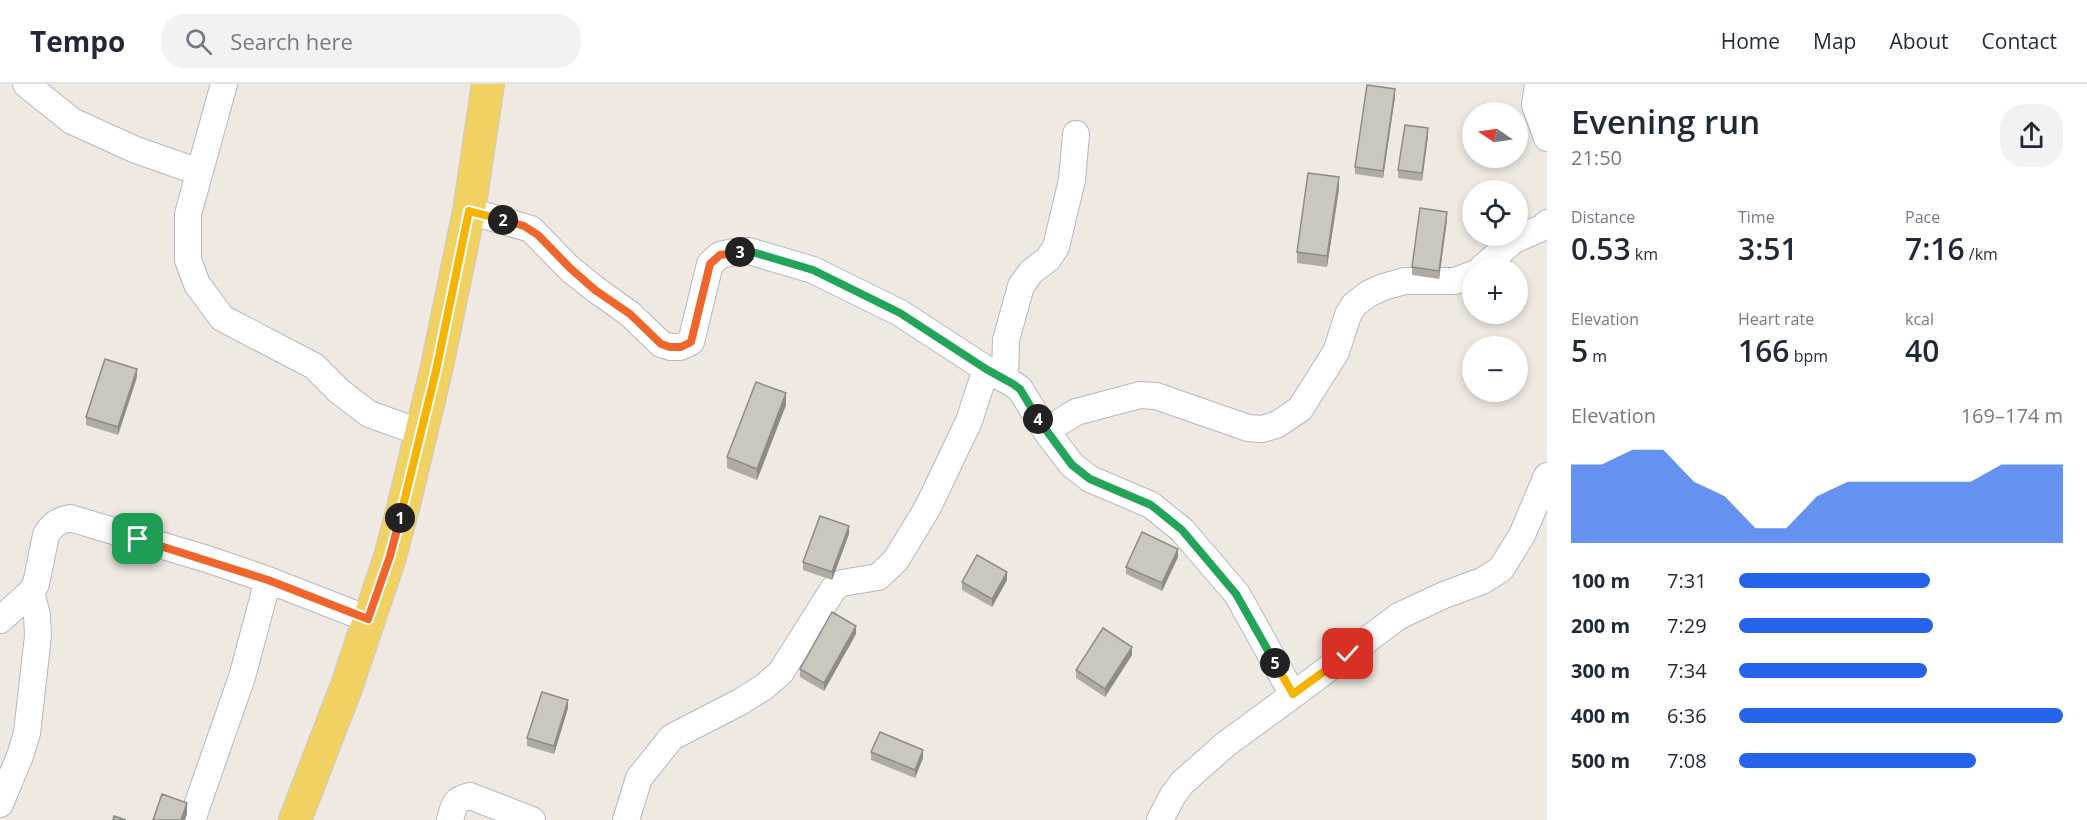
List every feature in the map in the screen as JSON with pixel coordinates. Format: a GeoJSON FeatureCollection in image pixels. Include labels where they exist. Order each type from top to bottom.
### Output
{"type":"FeatureCollection","features":[{"type":"Feature","properties":{"kind":"main road"},"geometry":{"type":"LineString","coordinates":[[295,820],[345,688],[390,556],[422,433],[469,211],[488,84]]}},
{"type":"Feature","properties":{"kind":"street"},"geometry":{"type":"LineString","coordinates":[[26,84],[72,121],[136,150],[199,172]]}},
{"type":"Feature","properties":{"kind":"street"},"geometry":{"type":"LineString","coordinates":[[224,84],[188,214],[188,260],[197,284],[222,318],[314,366],[339,391],[369,414],[422,433]]}},
{"type":"Feature","properties":{"kind":"street"},"geometry":{"type":"LineString","coordinates":[[1538,84],[1534,105],[1547,138]]}},
{"type":"Feature","properties":{"kind":"street"},"geometry":{"type":"LineString","coordinates":[[626,820],[639,778],[672,737],[764,687],[781,672],[834,588],[842,583],[878,577],[896,560],[928,507],[969,421],[996,373],[1021,286],[1031,272],[1048,259],[1056,247],[1072,180],[1076,134]]}},
{"type":"Feature","properties":{"kind":"street"},"geometry":{"type":"LineString","coordinates":[[469,211],[531,230],[595,290],[630,314],[661,344],[670,347],[681,347],[691,342],[710,264],[720,255],[749,251],[813,270],[900,313],[1020,389],[1046,431],[1072,465],[1090,479],[1151,505],[1182,530],[1242,602],[1293,694]]}},
{"type":"Feature","properties":{"kind":"street"},"geometry":{"type":"LineString","coordinates":[[1493,258],[1514,240],[1547,223]]}},
{"type":"Feature","properties":{"kind":"street"},"geometry":{"type":"LineString","coordinates":[[1046,431],[1076,412],[1140,395],[1156,396],[1248,428],[1262,429],[1276,425],[1300,409],[1336,352],[1354,304],[1383,287],[1405,281],[1455,282],[1462,279]]}},
{"type":"Feature","properties":{"kind":"street"},"geometry":{"type":"LineString","coordinates":[[1160,820],[1173,795],[1183,782],[1226,744],[1293,694],[1399,616],[1444,595],[1482,581],[1501,569],[1522,535],[1547,476]]}},
{"type":"Feature","properties":{"kind":"street"},"geometry":{"type":"LineString","coordinates":[[0,620],[31,592],[38,578],[49,529],[70,518],[268,580],[368,619]]}},
{"type":"Feature","properties":{"kind":"street"},"geometry":{"type":"LineString","coordinates":[[192,820],[242,677],[268,580]]}},
{"type":"Feature","properties":{"kind":"street"},"geometry":{"type":"LineString","coordinates":[[0,804],[27,733],[38,636],[37,615],[31,592]]}},
{"type":"Feature","properties":{"kind":"street"},"geometry":{"type":"LineString","coordinates":[[450,820],[455,803],[461,798],[470,796],[532,820]]}},
{"type":"Feature","properties":{"kind":"building"},"geometry":{"type":"Polygon","coordinates":[[[1367,85],[1395,89],[1383,171],[1355,167],[1367,85]]]}},
{"type":"Feature","properties":{"kind":"building"},"geometry":{"type":"Polygon","coordinates":[[[1405,125],[1428,128],[1422,173],[1398,170],[1405,125]]]}},
{"type":"Feature","properties":{"kind":"building"},"geometry":{"type":"Polygon","coordinates":[[[1308,173],[1339,177],[1327,256],[1297,252],[1308,173]]]}},
{"type":"Feature","properties":{"kind":"building"},"geometry":{"type":"Polygon","coordinates":[[[1420,208],[1447,212],[1439,271],[1412,267],[1420,208]]]}},
{"type":"Feature","properties":{"kind":"building"},"geometry":{"type":"Polygon","coordinates":[[[105,359],[137,369],[118,427],[86,417],[105,359]]]}},
{"type":"Feature","properties":{"kind":"building"},"geometry":{"type":"Polygon","coordinates":[[[756,382],[786,393],[757,469],[727,457],[756,382]]]}},
{"type":"Feature","properties":{"kind":"building"},"geometry":{"type":"Polygon","coordinates":[[[820,516],[849,526],[832,572],[803,562],[820,516]]]}},
{"type":"Feature","properties":{"kind":"building"},"geometry":{"type":"Polygon","coordinates":[[[1142,532],[1178,549],[1162,583],[1126,567],[1142,532]]]}},
{"type":"Feature","properties":{"kind":"building"},"geometry":{"type":"Polygon","coordinates":[[[977,555],[1007,572],[992,599],[962,582],[977,555]]]}},
{"type":"Feature","properties":{"kind":"building"},"geometry":{"type":"Polygon","coordinates":[[[832,612],[856,626],[824,683],[800,669],[832,612]]]}},
{"type":"Feature","properties":{"kind":"building"},"geometry":{"type":"Polygon","coordinates":[[[1103,628],[1132,647],[1105,689],[1076,670],[1103,628]]]}},
{"type":"Feature","properties":{"kind":"building"},"geometry":{"type":"Polygon","coordinates":[[[542,692],[568,700],[554,746],[527,738],[542,692]]]}},
{"type":"Feature","properties":{"kind":"building"},"geometry":{"type":"Polygon","coordinates":[[[880,732],[923,750],[915,770],[871,752],[880,732]]]}},
{"type":"Feature","properties":{"kind":"building"},"geometry":{"type":"Polygon","coordinates":[[[162,794],[187,803],[181,820],[153,820],[162,794]]]}},
{"type":"Feature","properties":{"kind":"building"},"geometry":{"type":"Polygon","coordinates":[[[114,816],[126,820],[113,820],[114,816]]]}},
{"type":"Feature","properties":{"kind":"route"},"geometry":{"type":"LineString","coordinates":[[138,539],[268,580],[368,619],[390,556],[422,433],[469,211],[531,230],[595,290],[630,314],[661,344],[670,347],[681,347],[691,342],[710,264],[720,255],[734,252],[749,251],[813,270],[900,313],[1020,389],[1046,431],[1072,465],[1090,479],[1151,505],[1182,530],[1247,610],[1293,694],[1348,654]]}}]}
